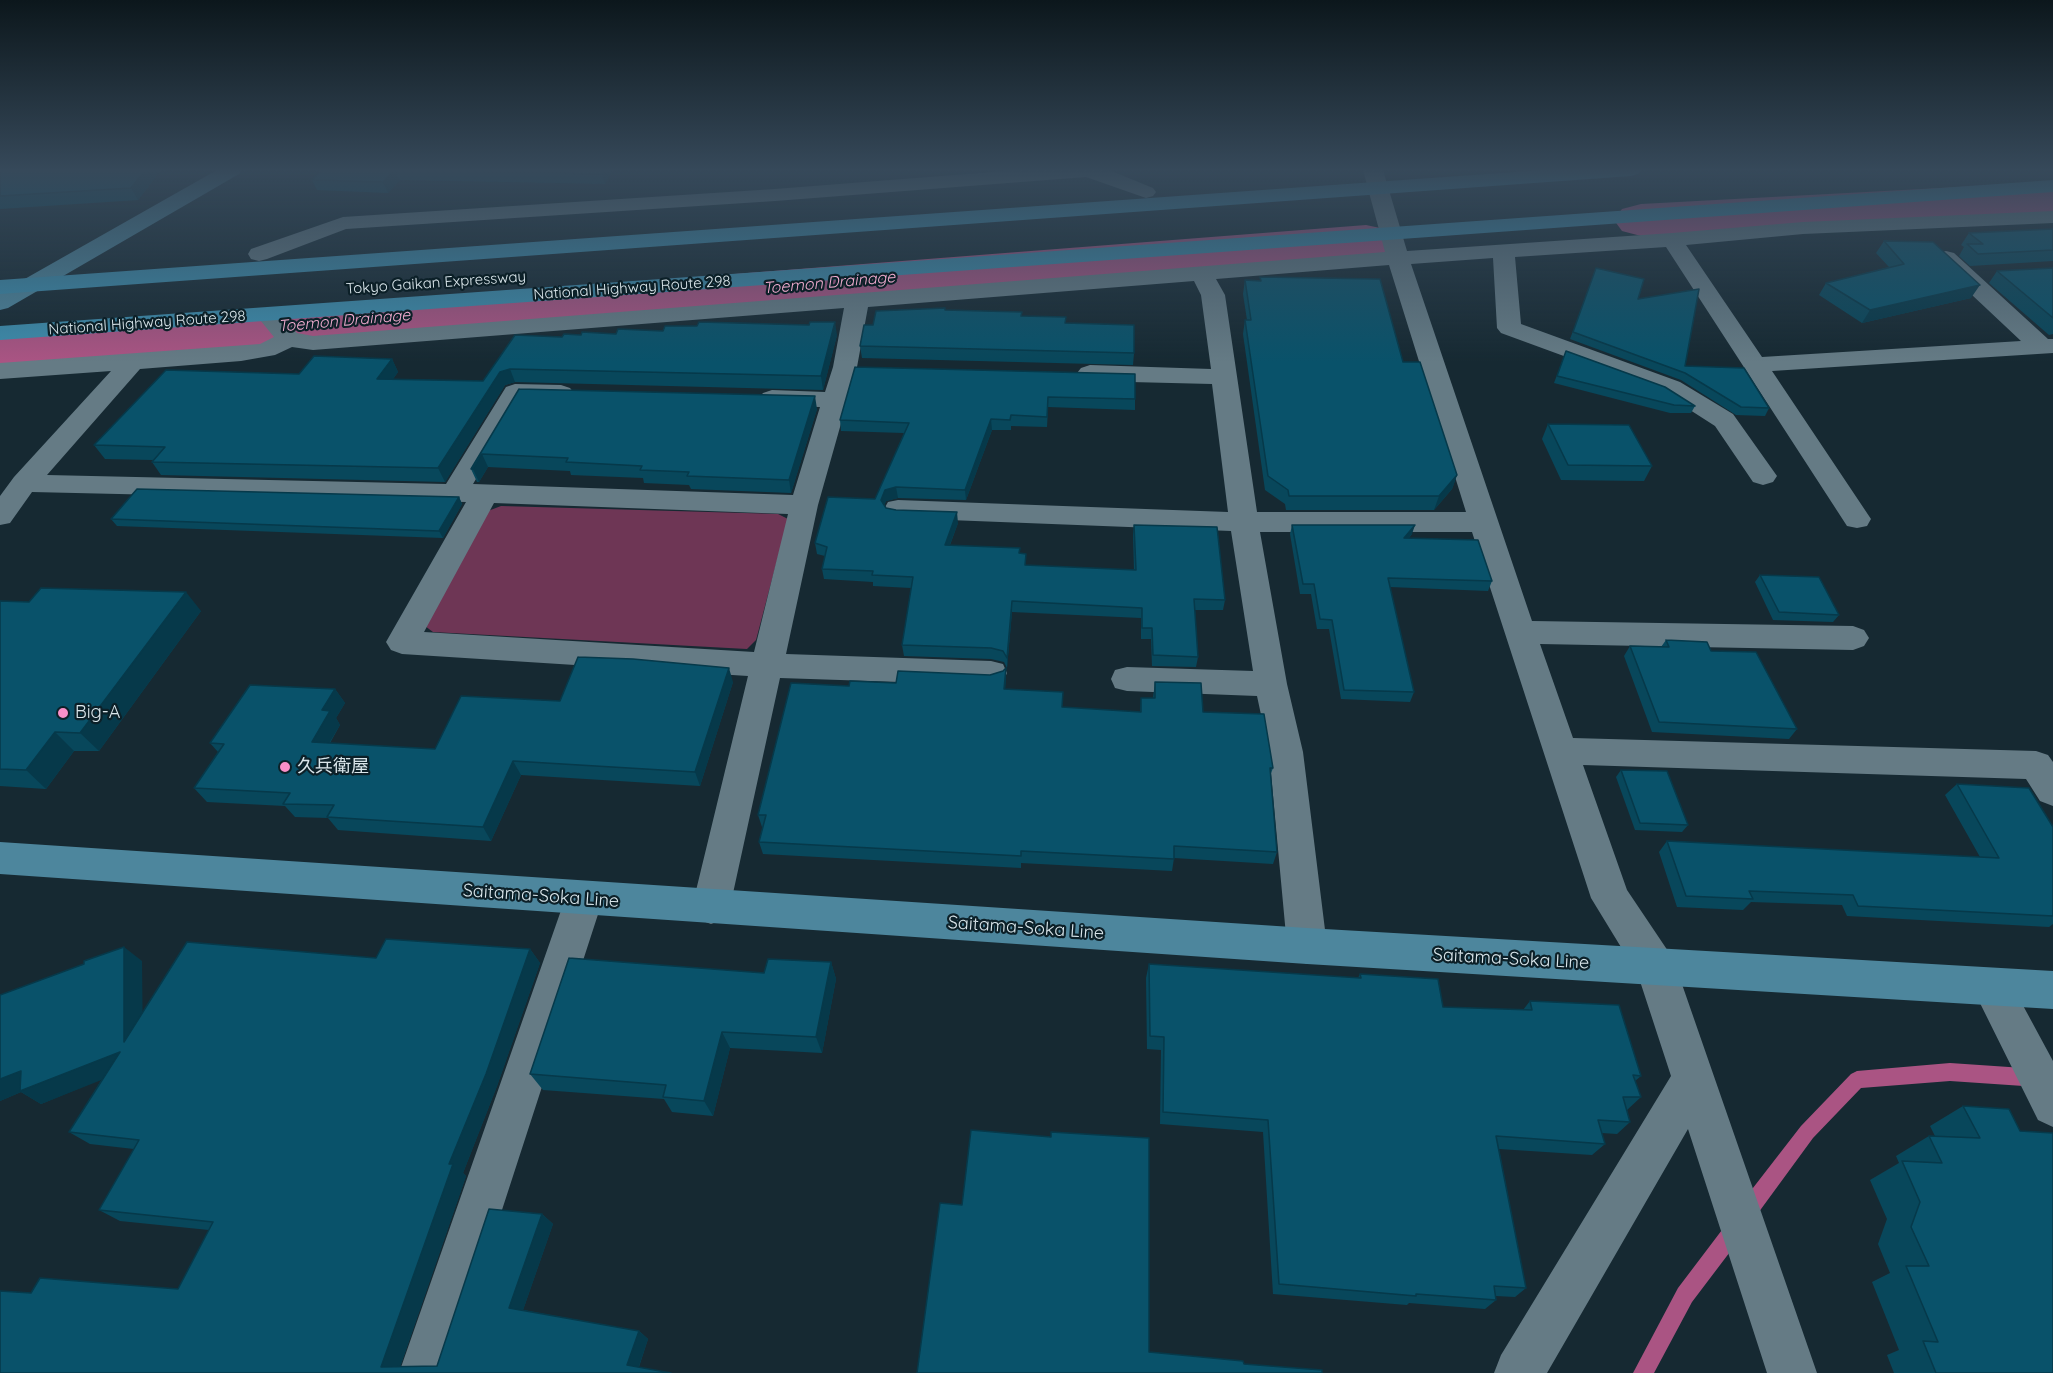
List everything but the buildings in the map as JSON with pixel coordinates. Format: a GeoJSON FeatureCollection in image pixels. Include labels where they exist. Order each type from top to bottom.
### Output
{"type":"FeatureCollection","features":[{"type":"Feature","properties":{"kind":"highway"},"geometry":{"type":"LineString","coordinates":[[0,271],[544,234]]}},
{"type":"Feature","properties":{"kind":"highway","name":"Tokyo Gaikan Expressway"},"geometry":{"type":"LineString","coordinates":[[0,287],[738,234]]}},
{"type":"Feature","properties":{"kind":"highway","name":"Tokyo Gaikan Expressway"},"geometry":{"type":"LineString","coordinates":[[0,314],[1098,234]]}},
{"type":"Feature","properties":{"kind":"highway","name":"National Highway Route 298"},"geometry":{"type":"LineString","coordinates":[[0,333],[1395,245],[1517,234]]}},
{"type":"Feature","properties":{"kind":"main road"},"geometry":{"type":"LineString","coordinates":[[0,303],[120,234]]}},
{"type":"Feature","properties":{"kind":"main road","name":"Saitama-Soka Line"},"geometry":{"type":"LineString","coordinates":[[0,858],[585,900],[2053,990]]}},
{"type":"Feature","properties":{"kind":"street"},"geometry":{"type":"LineString","coordinates":[[259,254],[313,234]]}},
{"type":"Feature","properties":{"kind":"street"},"geometry":{"type":"LineString","coordinates":[[1392,234],[1483,522],[1610,898],[1656,967],[1692,1082],[1792,1373]]}},
{"type":"Feature","properties":{"kind":"street"},"geometry":{"type":"LineString","coordinates":[[0,371],[241,354],[266,350],[289,339],[313,343],[1202,275],[1395,245],[1504,251],[1737,234]]}},
{"type":"Feature","properties":{"kind":"street"},"geometry":{"type":"LineString","coordinates":[[1919,234],[2047,346]]}},
{"type":"Feature","properties":{"kind":"street"},"geometry":{"type":"LineString","coordinates":[[1672,240],[1857,519]]}},
{"type":"Feature","properties":{"kind":"street"},"geometry":{"type":"LineString","coordinates":[[1504,251],[1509,328],[1671,387],[1724,420],[1763,476]]}},
{"type":"Feature","properties":{"kind":"street"},"geometry":{"type":"LineString","coordinates":[[1964,275],[1997,273]]}},
{"type":"Feature","properties":{"kind":"street"},"geometry":{"type":"LineString","coordinates":[[1202,275],[1213,295],[1244,522],[1271,684],[1286,752],[1307,946]]}},
{"type":"Feature","properties":{"kind":"street"},"geometry":{"type":"LineString","coordinates":[[711,907],[804,505],[836,400],[857,367],[857,300]]}},
{"type":"Feature","properties":{"kind":"street"},"geometry":{"type":"LineString","coordinates":[[268,315],[289,339]]}},
{"type":"Feature","properties":{"kind":"street"},"geometry":{"type":"LineString","coordinates":[[1756,365],[2047,346]]}},
{"type":"Feature","properties":{"kind":"street"},"geometry":{"type":"LineString","coordinates":[[0,516],[24,483],[133,361]]}},
{"type":"Feature","properties":{"kind":"street"},"geometry":{"type":"LineString","coordinates":[[1071,373],[1226,377]]}},
{"type":"Feature","properties":{"kind":"street"},"geometry":{"type":"LineString","coordinates":[[586,393],[514,392],[402,642],[768,665],[991,673]]}},
{"type":"Feature","properties":{"kind":"street"},"geometry":{"type":"LineString","coordinates":[[753,398],[836,400]]}},
{"type":"Feature","properties":{"kind":"street"},"geometry":{"type":"LineString","coordinates":[[24,483],[804,505]]}},
{"type":"Feature","properties":{"kind":"street"},"geometry":{"type":"LineString","coordinates":[[898,509],[1244,522],[1483,522]]}},
{"type":"Feature","properties":{"kind":"street"},"geometry":{"type":"LineString","coordinates":[[1521,632],[1853,638]]}},
{"type":"Feature","properties":{"kind":"street"},"geometry":{"type":"LineString","coordinates":[[1127,679],[1271,684]]}},
{"type":"Feature","properties":{"kind":"street"},"geometry":{"type":"LineString","coordinates":[[1560,752],[2036,765],[2053,791]]}},
{"type":"Feature","properties":{"kind":"street"},"geometry":{"type":"LineString","coordinates":[[424,1373],[585,900]]}},
{"type":"Feature","properties":{"kind":"street"},"geometry":{"type":"LineString","coordinates":[[1992,987],[2053,1105]]}},
{"type":"Feature","properties":{"kind":"street"},"geometry":{"type":"LineString","coordinates":[[1519,1373],[1692,1082]]}},
{"type":"Feature","properties":{"kind":"shaded area"},"geometry":{"type":"Polygon","coordinates":[[[501,506],[778,514],[788,519],[756,640],[747,649],[433,632],[425,626],[488,511],[501,506]]]}},
{"type":"Feature","properties":{"kind":"waterway","name":"Toemon Drainage"},"geometry":{"type":"LineString","coordinates":[[0,349],[1366,241]]}},
{"type":"Feature","properties":{"kind":"waterway"},"geometry":{"type":"LineString","coordinates":[[1746,1213],[1807,1132],[1857,1080],[1950,1072],[2053,1079]]}},
{"type":"Feature","properties":{"kind":"waterway"},"geometry":{"type":"LineString","coordinates":[[1643,1373],[1685,1295],[1735,1229]]}},
{"type":"Feature","properties":{"kind":"place","name":"Big-A"},"geometry":{"type":"Point","coordinates":[63,713]}},
{"type":"Feature","properties":{"kind":"place","name":"久兵衛屋"},"geometry":{"type":"Point","coordinates":[285,767]}}]}
